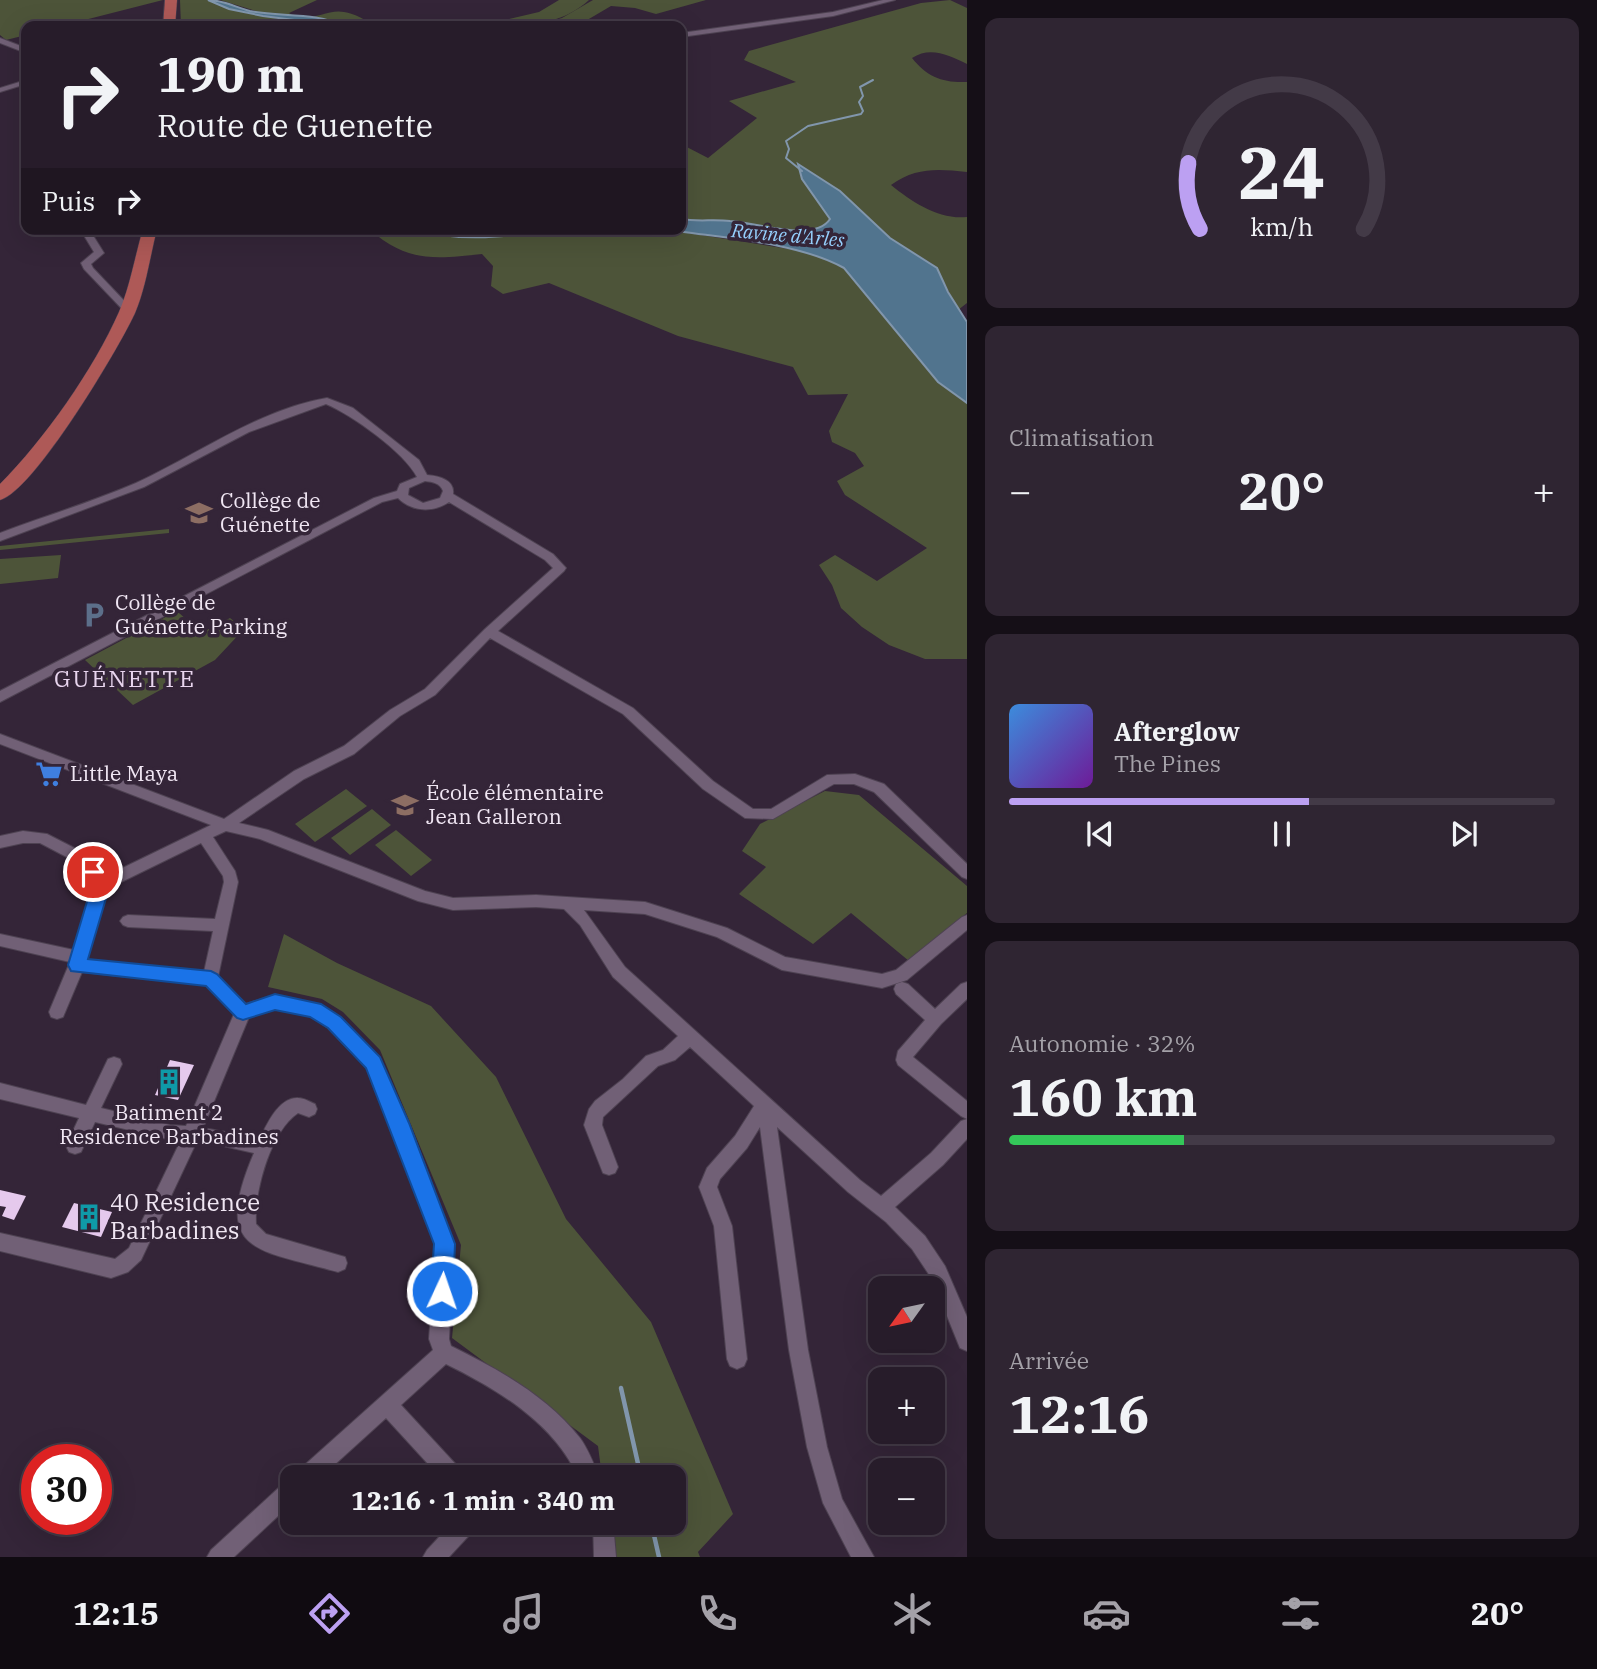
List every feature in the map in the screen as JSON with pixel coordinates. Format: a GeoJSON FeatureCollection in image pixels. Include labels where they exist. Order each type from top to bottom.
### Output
{"type":"FeatureCollection","features":[{"type":"Feature","properties":{"kind":"main road"},"geometry":{"type":"LineString","coordinates":[[169,21],[171,0]]}},
{"type":"Feature","properties":{"kind":"main road"},"geometry":{"type":"LineString","coordinates":[[0,494],[54,432],[107,351],[128,310],[148,235]]}},
{"type":"Feature","properties":{"kind":"street"},"geometry":{"type":"LineString","coordinates":[[686,35],[861,9],[892,0]]}},
{"type":"Feature","properties":{"kind":"street"},"geometry":{"type":"LineString","coordinates":[[0,40],[21,49]]}},
{"type":"Feature","properties":{"kind":"street"},"geometry":{"type":"LineString","coordinates":[[0,51],[15,47]]}},
{"type":"Feature","properties":{"kind":"street"},"geometry":{"type":"LineString","coordinates":[[0,90],[21,84]]}},
{"type":"Feature","properties":{"kind":"street"},"geometry":{"type":"LineString","coordinates":[[88,235],[99,253],[86,264],[128,310]]}},
{"type":"Feature","properties":{"kind":"street"},"geometry":{"type":"LineString","coordinates":[[0,537],[140,485],[245,430],[315,403],[327,401],[349,410],[415,462],[423,478]]}},
{"type":"Feature","properties":{"kind":"street"},"geometry":{"type":"LineString","coordinates":[[0,697],[378,500],[402,493],[409,482],[423,478],[443,483],[449,491],[448,496],[440,503],[425,506],[411,504],[402,493]]}},
{"type":"Feature","properties":{"kind":"street"},"geometry":{"type":"LineString","coordinates":[[57,1012],[79,962],[101,885],[225,825],[299,775],[349,750],[395,713],[430,692],[489,632],[560,568],[550,557],[448,496]]}},
{"type":"Feature","properties":{"kind":"street"},"geometry":{"type":"LineString","coordinates":[[489,632],[628,711],[708,785],[750,814],[773,814],[832,779],[855,779],[880,788],[967,873]]}},
{"type":"Feature","properties":{"kind":"street"},"geometry":{"type":"LineString","coordinates":[[0,738],[225,825],[262,834],[423,897],[453,904],[536,901],[645,908],[722,932],[782,963],[883,981],[901,975],[967,921]]}},
{"type":"Feature","properties":{"kind":"street"},"geometry":{"type":"LineString","coordinates":[[204,835],[232,882],[211,979]]}},
{"type":"Feature","properties":{"kind":"street"},"geometry":{"type":"LineString","coordinates":[[0,842],[42,838],[85,860],[101,885]]}},
{"type":"Feature","properties":{"kind":"street"},"geometry":{"type":"LineString","coordinates":[[568,903],[584,920],[619,972],[854,1186],[883,1206],[927,1252],[967,1341]]}},
{"type":"Feature","properties":{"kind":"street"},"geometry":{"type":"LineString","coordinates":[[128,920],[221,925]]}},
{"type":"Feature","properties":{"kind":"street"},"geometry":{"type":"LineString","coordinates":[[0,940],[79,962],[211,979],[243,1013]]}},
{"type":"Feature","properties":{"kind":"street"},"geometry":{"type":"LineString","coordinates":[[902,989],[935,1020]]}},
{"type":"Feature","properties":{"kind":"street"},"geometry":{"type":"LineString","coordinates":[[967,989],[904,1056],[905,1060],[967,1111]]}},
{"type":"Feature","properties":{"kind":"street"},"geometry":{"type":"LineString","coordinates":[[0,1242],[111,1269],[121,1267],[135,1254],[191,1136],[243,1013],[275,1002],[314,1010],[334,1023],[373,1063],[400,1123],[445,1244],[439,1339],[444,1353],[485,1373],[534,1408],[572,1445],[583,1465]]}},
{"type":"Feature","properties":{"kind":"street"},"geometry":{"type":"LineString","coordinates":[[609,1167],[593,1125],[594,1114],[652,1060],[668,1055],[690,1036]]}},
{"type":"Feature","properties":{"kind":"street"},"geometry":{"type":"LineString","coordinates":[[75,1146],[114,1065]]}},
{"type":"Feature","properties":{"kind":"street"},"geometry":{"type":"LineString","coordinates":[[0,1091],[191,1136],[219,1137],[264,1147]]}},
{"type":"Feature","properties":{"kind":"street"},"geometry":{"type":"LineString","coordinates":[[737,1359],[723,1226],[708,1187],[713,1174],[741,1142],[764,1104]]}},
{"type":"Feature","properties":{"kind":"street"},"geometry":{"type":"LineString","coordinates":[[764,1104],[774,1153],[805,1388],[831,1497],[863,1557]]}},
{"type":"Feature","properties":{"kind":"street"},"geometry":{"type":"LineString","coordinates":[[309,1110],[299,1105],[291,1107],[281,1116],[264,1147],[247,1203],[247,1225],[252,1235],[261,1241],[338,1263]]}},
{"type":"Feature","properties":{"kind":"street"},"geometry":{"type":"LineString","coordinates":[[883,1206],[967,1127]]}},
{"type":"Feature","properties":{"kind":"street"},"geometry":{"type":"LineString","coordinates":[[319,1465],[444,1353]]}},
{"type":"Feature","properties":{"kind":"street"},"geometry":{"type":"LineString","coordinates":[[386,1403],[443,1465]]}},
{"type":"Feature","properties":{"kind":"street"},"geometry":{"type":"LineString","coordinates":[[225,1555],[280,1501]]}},
{"type":"Feature","properties":{"kind":"street"},"geometry":{"type":"LineString","coordinates":[[434,1557],[455,1535]]}},
{"type":"Feature","properties":{"kind":"street"},"geometry":{"type":"LineString","coordinates":[[604,1535],[605,1557]]}},
{"type":"Feature","properties":{"kind":"green space"},"geometry":{"type":"Polygon","coordinates":[[[0,0],[163,0],[81,21],[21,21],[21,36],[6,40],[0,35],[0,0]]]}},
{"type":"Feature","properties":{"kind":"green space"},"geometry":{"type":"Polygon","coordinates":[[[180,0],[208,0],[247,13],[285,20],[310,21],[181,21],[180,0]]]}},
{"type":"Feature","properties":{"kind":"green space"},"geometry":{"type":"Polygon","coordinates":[[[220,0],[317,0],[289,13],[296,17],[269,15],[220,0]]]}},
{"type":"Feature","properties":{"kind":"green space"},"geometry":{"type":"Polygon","coordinates":[[[559,0],[589,0],[565,16],[551,21],[500,21],[539,12],[559,0]]]}},
{"type":"Feature","properties":{"kind":"green space"},"geometry":{"type":"Polygon","coordinates":[[[593,0],[706,0],[656,14],[635,8],[611,6],[586,21],[552,21],[593,0]]]}},
{"type":"Feature","properties":{"kind":"green space"},"geometry":{"type":"Polygon","coordinates":[[[950,0],[967,8],[967,64],[933,52],[912,58],[936,78],[967,82],[967,172],[918,172],[891,185],[936,213],[967,217],[967,303],[958,310],[937,268],[890,238],[840,191],[799,165],[802,179],[830,219],[822,226],[798,231],[730,221],[686,219],[686,147],[708,158],[757,118],[729,101],[796,82],[744,60],[749,51],[921,3],[950,0]]]}},
{"type":"Feature","properties":{"kind":"green space"},"geometry":{"type":"Polygon","coordinates":[[[337,11],[366,21],[328,21],[309,17],[337,11]]]}},
{"type":"Feature","properties":{"kind":"green space"},"geometry":{"type":"Polygon","coordinates":[[[686,233],[795,250],[823,257],[844,268],[938,382],[967,403],[967,659],[925,659],[889,645],[862,627],[841,608],[832,585],[819,565],[835,555],[877,581],[927,548],[845,495],[837,481],[864,466],[855,453],[832,442],[829,431],[848,394],[808,395],[793,367],[678,336],[549,283],[503,294],[491,286],[493,266],[482,254],[422,256],[396,248],[377,235],[462,238],[498,235],[686,235],[686,233]]]}},
{"type":"Feature","properties":{"kind":"green space"},"geometry":{"type":"Polygon","coordinates":[[[169,529],[169,533],[0,550],[0,546],[169,529]]]}},
{"type":"Feature","properties":{"kind":"green space"},"geometry":{"type":"Polygon","coordinates":[[[61,555],[58,578],[0,584],[0,559],[61,555]]]}},
{"type":"Feature","properties":{"kind":"green space"},"geometry":{"type":"Polygon","coordinates":[[[177,611],[201,633],[230,618],[244,629],[215,660],[133,705],[85,660],[177,611]]]}},
{"type":"Feature","properties":{"kind":"green space"},"geometry":{"type":"Polygon","coordinates":[[[346,789],[367,806],[315,842],[295,824],[346,789]]]}},
{"type":"Feature","properties":{"kind":"green space"},"geometry":{"type":"Polygon","coordinates":[[[825,791],[859,795],[967,886],[967,913],[909,961],[851,913],[813,944],[739,894],[766,867],[742,851],[760,824],[825,791]]]}},
{"type":"Feature","properties":{"kind":"green space"},"geometry":{"type":"Polygon","coordinates":[[[372,809],[391,825],[350,855],[331,838],[372,809]]]}},
{"type":"Feature","properties":{"kind":"green space"},"geometry":{"type":"Polygon","coordinates":[[[396,830],[432,860],[411,876],[375,845],[396,830]]]}},
{"type":"Feature","properties":{"kind":"green space"},"geometry":{"type":"Polygon","coordinates":[[[284,934],[337,963],[431,1006],[496,1077],[566,1219],[651,1322],[733,1514],[698,1552],[700,1557],[612,1557],[609,1535],[686,1535],[686,1465],[600,1465],[598,1446],[452,1338],[461,1245],[380,1050],[343,1012],[322,999],[268,987],[284,934]]]}},
{"type":"Feature","properties":{"kind":"water"},"geometry":{"type":"Polygon","coordinates":[[[208,0],[261,13],[298,15],[329,21],[302,21],[229,9],[208,0]]]}},
{"type":"Feature","properties":{"kind":"water","name":"Ravine d'Arles"},"geometry":{"type":"Polygon","coordinates":[[[798,164],[840,191],[890,238],[937,268],[967,322],[967,403],[938,382],[844,268],[780,246],[686,232],[686,219],[730,221],[798,230],[811,230],[822,226],[830,219],[802,179],[798,164]]]}},
{"type":"Feature","properties":{"kind":"water"},"geometry":{"type":"Polygon","coordinates":[[[444,235],[512,235],[473,237],[444,235]]]}},
{"type":"Feature","properties":{"kind":"building","name":"Batiment 2 Residence Barbadines"},"geometry":{"type":"Polygon","coordinates":[[[170,1060],[194,1065],[178,1100],[155,1095],[170,1060]]]}},
{"type":"Feature","properties":{"kind":"building"},"geometry":{"type":"Polygon","coordinates":[[[0,1190],[26,1196],[14,1220],[2,1216],[6,1207],[0,1206],[0,1190]]]}},
{"type":"Feature","properties":{"kind":"building","name":"40 Residence Barbadines"},"geometry":{"type":"Polygon","coordinates":[[[74,1203],[112,1212],[101,1237],[62,1227],[74,1203]]]}},
{"type":"Feature","properties":{"kind":"waterway"},"geometry":{"type":"LineString","coordinates":[[802,171],[786,158],[789,149],[786,141],[808,126],[861,114],[863,111],[859,102],[863,96],[860,87],[873,80]]}},
{"type":"Feature","properties":{"kind":"waterway"},"geometry":{"type":"LineString","coordinates":[[621,1388],[638,1465]]}},
{"type":"Feature","properties":{"kind":"waterway"},"geometry":{"type":"LineString","coordinates":[[654,1535],[659,1557]]}},
{"type":"Feature","properties":{"kind":"place","name":"Collège de Guénette"},"geometry":{"type":"Point","coordinates":[199,513]}},
{"type":"Feature","properties":{"kind":"place","name":"Collège de Guénette Parking"},"geometry":{"type":"Point","coordinates":[94,615]}},
{"type":"Feature","properties":{"kind":"place","name":"Little Maya"},"geometry":{"type":"Point","coordinates":[49,774]}},
{"type":"Feature","properties":{"kind":"place","name":"École élémentaire Jean Galleron"},"geometry":{"type":"Point","coordinates":[405,805]}},
{"type":"Feature","properties":{"kind":"place","name":"Batiment 2 Residence Barbadines"},"geometry":{"type":"Point","coordinates":[169,1082]}},
{"type":"Feature","properties":{"kind":"place","name":"40 Residence Barbadines"},"geometry":{"type":"Point","coordinates":[89,1217]}},
{"type":"Feature","properties":{"kind":"district","name":"GUÉNETTE"},"geometry":{"type":"Point","coordinates":[125,679]}},
{"type":"Feature","properties":{"kind":"route"},"geometry":{"type":"LineString","coordinates":[[93,872],[101,885],[77,965],[211,979],[243,1013],[275,1002],[314,1010],[334,1023],[373,1063],[400,1123],[445,1244],[442,1291]]}}]}
